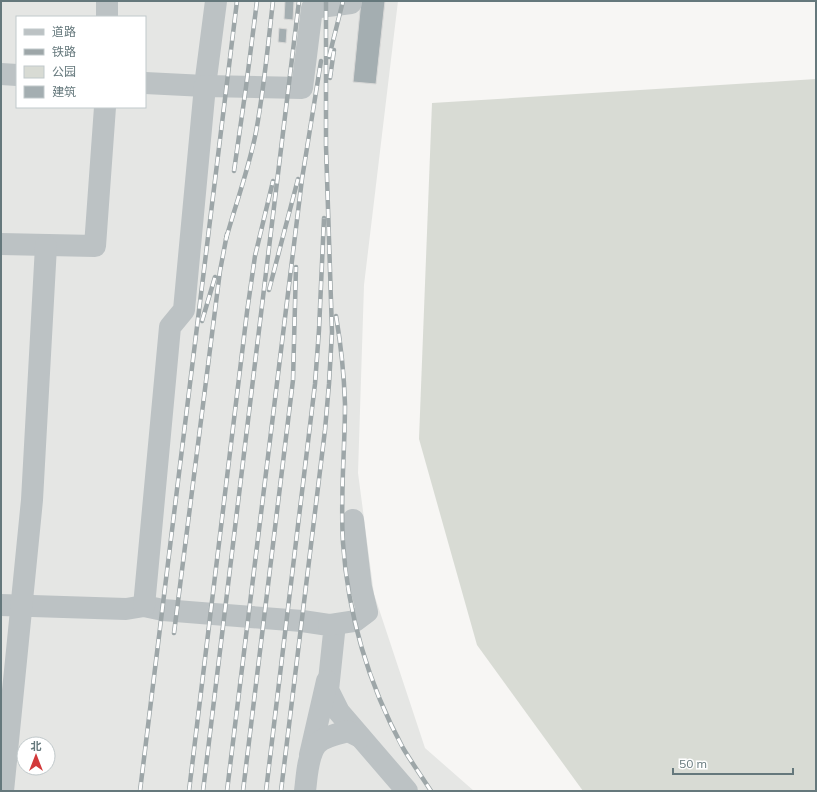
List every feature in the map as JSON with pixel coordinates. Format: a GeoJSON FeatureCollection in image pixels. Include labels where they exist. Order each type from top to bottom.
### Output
{"type":"FeatureCollection","features":[{"type":"Feature","properties":{"kind":"lane"},"geometry":{"type":"LineString","coordinates":[[106,1],[106,16]]}},
{"type":"Feature","properties":{"kind":"lane"},"geometry":{"type":"LineString","coordinates":[[144,606],[170,327],[184,310],[205,86],[216,1]]}},
{"type":"Feature","properties":{"kind":"lane"},"geometry":{"type":"LineString","coordinates":[[146,83],[302,88],[312,8],[351,3],[351,1]]}},
{"type":"Feature","properties":{"kind":"lane"},"geometry":{"type":"LineString","coordinates":[[1,74],[16,75]]}},
{"type":"Feature","properties":{"kind":"lane"},"geometry":{"type":"LineString","coordinates":[[1,244],[95,246],[105,108]]}},
{"type":"Feature","properties":{"kind":"lane"},"geometry":{"type":"LineString","coordinates":[[3,791],[11,606],[32,500],[46,246]]}},
{"type":"Feature","properties":{"kind":"lane"},"geometry":{"type":"LineString","coordinates":[[11,606],[126,609],[144,606],[163,610],[302,621],[329,625],[355,621],[367,612],[361,587],[353,520]]}},
{"type":"Feature","properties":{"kind":"lane"},"geometry":{"type":"LineString","coordinates":[[329,625],[334,633],[328,690],[339,712],[407,791]]}},
{"type":"Feature","properties":{"kind":"lane"},"geometry":{"type":"LineString","coordinates":[[305,791],[308,762],[330,670]]}},
{"type":"Feature","properties":{"kind":"lane"},"geometry":{"type":"LineString","coordinates":[[308,762],[316,744],[331,736],[348,730],[360,737]]}},
{"type":"Feature","properties":{"kind":"shaded area"},"geometry":{"type":"Polygon","coordinates":[[[1,1],[398,1],[364,285],[358,473],[374,594],[425,748],[474,791],[1,791],[1,1]]]}},
{"type":"Feature","properties":{"kind":"green space"},"geometry":{"type":"Polygon","coordinates":[[[816,79],[816,791],[583,791],[477,645],[419,439],[432,103],[816,79]]]}},
{"type":"Feature","properties":{"kind":"building"},"geometry":{"type":"Polygon","coordinates":[[[285,1],[294,1],[293,20],[284,19],[285,1]]]}},
{"type":"Feature","properties":{"kind":"building"},"geometry":{"type":"Polygon","coordinates":[[[361,1],[385,1],[376,84],[353,82],[361,1]]]}},
{"type":"Feature","properties":{"kind":"building"},"geometry":{"type":"Polygon","coordinates":[[[279,28],[287,29],[286,43],[278,42],[279,28]]]}},
{"type":"Feature","properties":{"kind":"railway"},"geometry":{"type":"LineString","coordinates":[[140,791],[237,1]]}},
{"type":"Feature","properties":{"kind":"railway"},"geometry":{"type":"LineString","coordinates":[[234,171],[257,1]]}},
{"type":"Feature","properties":{"kind":"railway"},"geometry":{"type":"LineString","coordinates":[[226,239],[256,132],[264,83],[273,1]]}},
{"type":"Feature","properties":{"kind":"railway"},"geometry":{"type":"LineString","coordinates":[[203,791],[299,1]]}},
{"type":"Feature","properties":{"kind":"railway"},"geometry":{"type":"LineString","coordinates":[[281,791],[325,430],[332,332],[326,146],[326,1]]}},
{"type":"Feature","properties":{"kind":"railway"},"geometry":{"type":"LineString","coordinates":[[329,57],[343,1]]}},
{"type":"Feature","properties":{"kind":"railway"},"geometry":{"type":"LineString","coordinates":[[330,78],[334,50]]}},
{"type":"Feature","properties":{"kind":"railway"},"geometry":{"type":"LineString","coordinates":[[227,791],[302,179],[321,61]]}},
{"type":"Feature","properties":{"kind":"railway"},"geometry":{"type":"LineString","coordinates":[[269,290],[298,179]]}},
{"type":"Feature","properties":{"kind":"railway"},"geometry":{"type":"LineString","coordinates":[[189,791],[247,312],[255,256],[273,181]]}},
{"type":"Feature","properties":{"kind":"railway"},"geometry":{"type":"LineString","coordinates":[[266,791],[315,384],[324,218]]}},
{"type":"Feature","properties":{"kind":"railway"},"geometry":{"type":"LineString","coordinates":[[174,633],[220,271],[227,234]]}},
{"type":"Feature","properties":{"kind":"railway"},"geometry":{"type":"LineString","coordinates":[[243,791],[293,380],[296,267]]}},
{"type":"Feature","properties":{"kind":"railway"},"geometry":{"type":"LineString","coordinates":[[202,321],[215,277]]}},
{"type":"Feature","properties":{"kind":"railway"},"geometry":{"type":"LineString","coordinates":[[336,316],[345,393],[342,490],[343,543],[355,623],[370,674],[380,700],[403,748],[431,791]]}}]}
